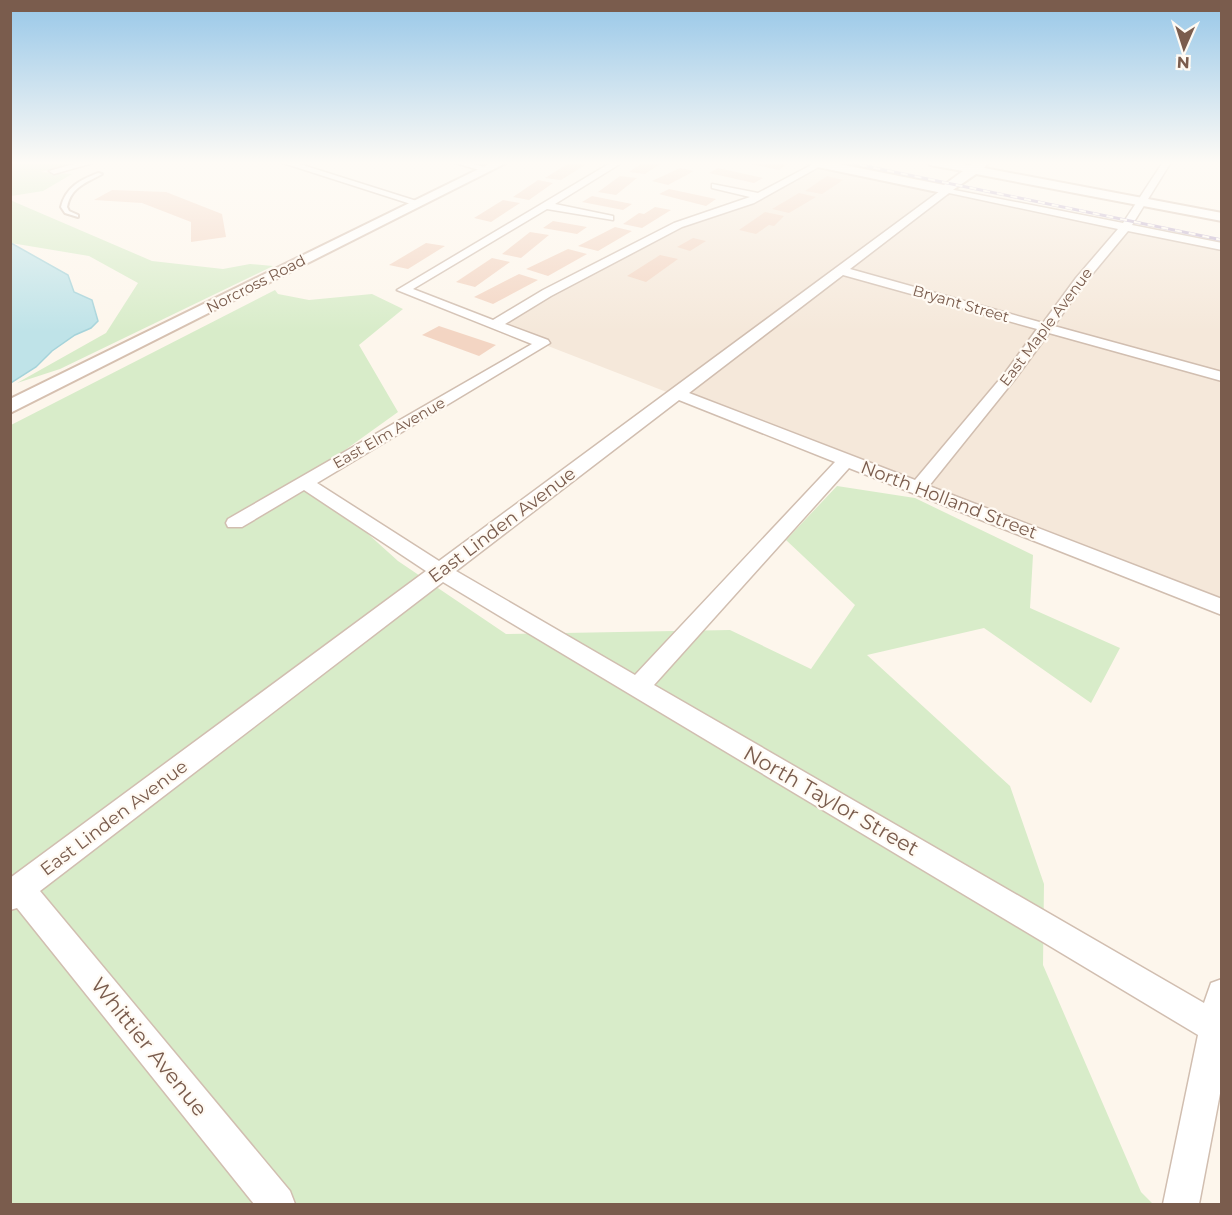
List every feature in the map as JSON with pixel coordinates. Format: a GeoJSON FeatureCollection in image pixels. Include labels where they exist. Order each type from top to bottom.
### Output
{"type":"FeatureCollection","features":[{"type":"Feature","properties":{"kind":"street","name":"Norcross Road"},"geometry":{"type":"LineString","coordinates":[[10,407],[387,219]]}},
{"type":"Feature","properties":{"kind":"street"},"geometry":{"type":"LineString","coordinates":[[521,219],[403,290],[494,325],[547,293],[678,225],[698,219]]}},
{"type":"Feature","properties":{"kind":"street","name":"East Linden Avenue"},"geometry":{"type":"LineString","coordinates":[[15,893],[909,219]]}},
{"type":"Feature","properties":{"kind":"street"},"geometry":{"type":"LineString","coordinates":[[1085,219],[1221,247]]}},
{"type":"Feature","properties":{"kind":"street","name":"East Maple Avenue"},"geometry":{"type":"LineString","coordinates":[[918,488],[1010,376],[1080,281],[1131,219]]}},
{"type":"Feature","properties":{"kind":"street","name":"Bryant Street"},"geometry":{"type":"LineString","coordinates":[[840,270],[1221,377]]}},
{"type":"Feature","properties":{"kind":"street","name":"East Elm Avenue"},"geometry":{"type":"LineString","coordinates":[[234,523],[543,343],[494,325]]}},
{"type":"Feature","properties":{"kind":"street","name":"North Holland Street"},"geometry":{"type":"LineString","coordinates":[[677,394],[1221,607]]}},
{"type":"Feature","properties":{"kind":"street"},"geometry":{"type":"LineString","coordinates":[[638,687],[847,460]]}},
{"type":"Feature","properties":{"kind":"street","name":"North Taylor Street"},"geometry":{"type":"LineString","coordinates":[[304,482],[440,571],[1218,1029]]}},
{"type":"Feature","properties":{"kind":"street","name":"Whittier Avenue"},"geometry":{"type":"LineString","coordinates":[[15,893],[277,1204]]}},
{"type":"Feature","properties":{"kind":"street"},"geometry":{"type":"LineString","coordinates":[[1181,1204],[1218,1029],[1221,994]]}},
{"type":"Feature","properties":{"kind":"shaded area"},"geometry":{"type":"Polygon","coordinates":[[[698,219],[1083,219],[1221,248],[1221,607],[494,325],[678,225],[698,219]]]}},
{"type":"Feature","properties":{"kind":"green space"},"geometry":{"type":"Polygon","coordinates":[[[10,219],[54,219],[152,261],[223,269],[250,264],[273,266],[60,369],[17,383],[106,333],[138,283],[89,256],[11,243],[10,219]]]}},
{"type":"Feature","properties":{"kind":"green space"},"geometry":{"type":"Polygon","coordinates":[[[275,290],[278,294],[309,300],[372,294],[403,309],[359,345],[398,412],[306,478],[398,561],[506,634],[730,630],[811,669],[855,605],[786,540],[837,486],[915,498],[1033,555],[1030,608],[1120,648],[1091,703],[984,628],[867,655],[1010,786],[1044,884],[1043,965],[1141,1192],[1153,1204],[11,1204],[11,425],[275,290]]]}},
{"type":"Feature","properties":{"kind":"water"},"geometry":{"type":"Polygon","coordinates":[[[11,243],[68,275],[74,292],[92,300],[98,321],[91,328],[75,335],[52,351],[36,367],[11,383],[11,243]]]}},
{"type":"Feature","properties":{"kind":"building"},"geometry":{"type":"Polygon","coordinates":[[[182,219],[223,219],[226,237],[191,242],[191,222],[182,219]]]}},
{"type":"Feature","properties":{"kind":"building"},"geometry":{"type":"Polygon","coordinates":[[[477,219],[496,219],[491,222],[477,219]]]}},
{"type":"Feature","properties":{"kind":"building"},"geometry":{"type":"Polygon","coordinates":[[[631,219],[657,219],[642,228],[623,224],[631,219]]]}},
{"type":"Feature","properties":{"kind":"building"},"geometry":{"type":"Polygon","coordinates":[[[755,219],[781,219],[774,226],[769,225],[756,234],[739,230],[755,219]]]}},
{"type":"Feature","properties":{"kind":"building"},"geometry":{"type":"Polygon","coordinates":[[[553,221],[587,227],[577,234],[543,228],[553,221]]]}},
{"type":"Feature","properties":{"kind":"building"},"geometry":{"type":"Polygon","coordinates":[[[615,227],[632,231],[598,251],[578,246],[615,227]]]}},
{"type":"Feature","properties":{"kind":"building"},"geometry":{"type":"Polygon","coordinates":[[[530,232],[549,235],[521,258],[502,254],[530,232]]]}},
{"type":"Feature","properties":{"kind":"building"},"geometry":{"type":"Polygon","coordinates":[[[693,238],[706,241],[690,251],[677,247],[693,238]]]}},
{"type":"Feature","properties":{"kind":"building"},"geometry":{"type":"Polygon","coordinates":[[[426,243],[445,246],[408,269],[389,265],[426,243]]]}},
{"type":"Feature","properties":{"kind":"building"},"geometry":{"type":"Polygon","coordinates":[[[568,249],[587,254],[548,276],[526,269],[568,249]]]}},
{"type":"Feature","properties":{"kind":"building"},"geometry":{"type":"Polygon","coordinates":[[[660,255],[678,259],[646,282],[627,276],[660,255]]]}},
{"type":"Feature","properties":{"kind":"building"},"geometry":{"type":"Polygon","coordinates":[[[492,258],[510,262],[475,287],[456,282],[492,258]]]}},
{"type":"Feature","properties":{"kind":"building"},"geometry":{"type":"Polygon","coordinates":[[[519,274],[538,280],[493,304],[474,297],[519,274]]]}},
{"type":"Feature","properties":{"kind":"building"},"geometry":{"type":"Polygon","coordinates":[[[439,326],[496,345],[479,356],[422,335],[439,326]]]}},
{"type":"Feature","properties":{"kind":"railway"},"geometry":{"type":"LineString","coordinates":[[1119,219],[1222,240]]}}]}
